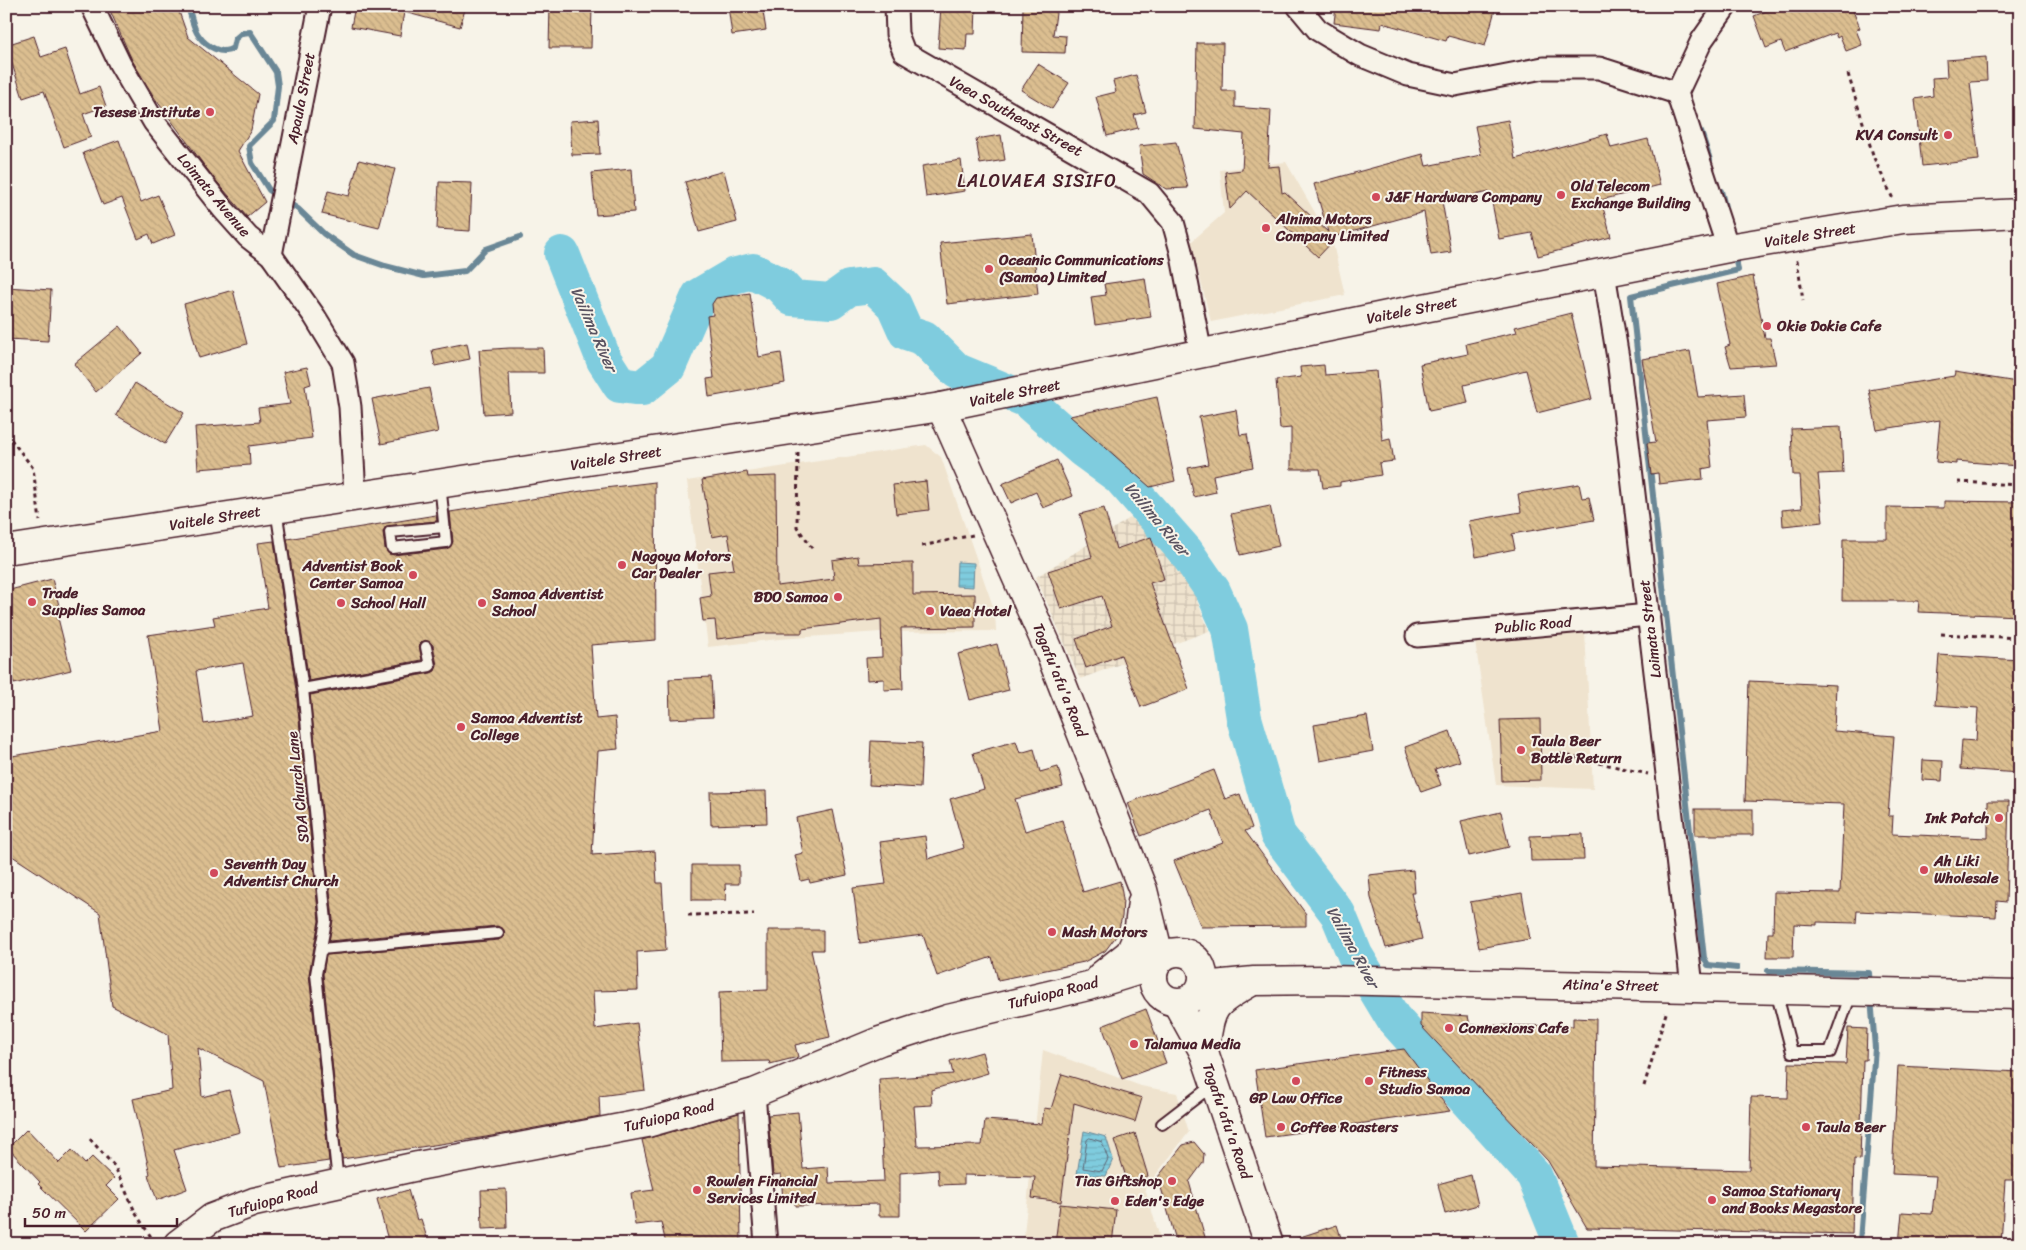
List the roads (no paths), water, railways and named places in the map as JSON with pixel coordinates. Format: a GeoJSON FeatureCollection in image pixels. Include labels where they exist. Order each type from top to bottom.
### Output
{"type":"FeatureCollection","features":[{"type":"Feature","properties":{"kind":"main road","name":"Vaitele Street"},"geometry":{"type":"LineString","coordinates":[[6,550],[355,495],[798,430],[947,406],[1728,248],[1903,219],[2020,213]]}},
{"type":"Feature","properties":{"kind":"main road","name":"Togafu'afu'a Road"},"geometry":{"type":"LineString","coordinates":[[947,406],[996,531],[1048,648],[1143,890],[1180,976],[1269,1244]]}},
{"type":"Feature","properties":{"kind":"main road"},"geometry":{"type":"LineString","coordinates":[[1088,986],[1130,953],[1138,936],[1143,890]]}},
{"type":"Feature","properties":{"kind":"main road"},"geometry":{"type":"LineString","coordinates":[[1180,976],[1254,980]]}},
{"type":"Feature","properties":{"kind":"main road","name":"Tufuiopa Road"},"geometry":{"type":"LineString","coordinates":[[178,1244],[212,1218],[234,1208],[338,1182],[647,1123],[754,1093],[880,1041],[948,1019],[1088,986],[1180,976]]}},
{"type":"Feature","properties":{"kind":"main road"},"geometry":{"type":"LineString","coordinates":[[1204,1052],[1210,1017],[1219,1001],[1254,980]]}},
{"type":"Feature","properties":{"kind":"main road","name":"Atina'e Street"},"geometry":{"type":"LineString","coordinates":[[1254,980],[1683,986],[2020,995]]}},
{"type":"Feature","properties":{"kind":"street","name":"Loimata Avenue"},"geometry":{"type":"LineString","coordinates":[[92,6],[120,64],[154,122],[229,216],[248,237],[271,254],[315,317],[343,363],[350,407],[355,495]]}},
{"type":"Feature","properties":{"kind":"street","name":"Apaula Street"},"geometry":{"type":"LineString","coordinates":[[271,254],[320,6]]}},
{"type":"Feature","properties":{"kind":"street","name":"Vaea Southeast Street"},"geometry":{"type":"LineString","coordinates":[[896,6],[897,34],[904,52],[1149,193],[1173,222],[1181,251],[1201,354]]}},
{"type":"Feature","properties":{"kind":"street"},"geometry":{"type":"LineString","coordinates":[[1298,6],[1318,30],[1360,55],[1408,75],[1455,85],[1543,68],[1599,68],[1677,93]]}},
{"type":"Feature","properties":{"kind":"street"},"geometry":{"type":"LineString","coordinates":[[1726,6],[1702,40],[1677,93],[1728,248]]}},
{"type":"Feature","properties":{"kind":"street","name":"Loimata Street"},"geometry":{"type":"LineString","coordinates":[[1604,272],[1618,358],[1668,779],[1683,986]]}},
{"type":"Feature","properties":{"kind":"street","name":"Public Road"},"geometry":{"type":"LineString","coordinates":[[1416,636],[1649,614]]}},
{"type":"Feature","properties":{"kind":"street"},"geometry":{"type":"LineString","coordinates":[[754,1093],[766,1244]]}},
{"type":"Feature","properties":{"kind":"lane"},"geometry":{"type":"LineString","coordinates":[[440,483],[446,542],[392,548],[390,532],[444,527]]}},
{"type":"Feature","properties":{"kind":"lane","name":"SDA Church Lane"},"geometry":{"type":"LineString","coordinates":[[276,508],[303,689],[326,921],[316,974],[338,1182]]}},
{"type":"Feature","properties":{"kind":"lane"},"geometry":{"type":"LineString","coordinates":[[303,689],[430,666],[426,647]]}},
{"type":"Feature","properties":{"kind":"lane"},"geometry":{"type":"LineString","coordinates":[[321,949],[498,933]]}},
{"type":"Feature","properties":{"kind":"lane"},"geometry":{"type":"LineString","coordinates":[[1776,989],[1792,1052],[1830,1052],[1864,991]]}},
{"type":"Feature","properties":{"kind":"lane"},"geometry":{"type":"LineString","coordinates":[[1162,1124],[1214,1083]]}},
{"type":"Feature","properties":{"kind":"water"},"geometry":{"type":"Polygon","coordinates":[[[957,562],[974,563],[973,587],[956,586],[957,562]]]}},
{"type":"Feature","properties":{"kind":"water"},"geometry":{"type":"Polygon","coordinates":[[[1084,1131],[1106,1137],[1113,1159],[1106,1176],[1077,1174],[1084,1131]]]}},
{"type":"Feature","properties":{"kind":"waterway","name":"Vailima River"},"geometry":{"type":"LineString","coordinates":[[188,6],[197,33],[202,40],[215,49],[229,50],[233,48],[235,39],[242,33],[250,32],[276,72],[278,86],[274,121],[249,146],[252,163],[269,190],[298,209],[324,234],[354,255],[385,266],[424,276],[465,271],[486,249],[520,237]]}},
{"type":"Feature","properties":{"kind":"waterway"},"geometry":{"type":"LineString","coordinates":[[1701,132],[1710,160]]}},
{"type":"Feature","properties":{"kind":"waterway"},"geometry":{"type":"LineString","coordinates":[[1721,191],[1725,207]]}},
{"type":"Feature","properties":{"kind":"waterway","name":"Vailima River"},"geometry":{"type":"LineString","coordinates":[[562,254],[604,360],[620,385],[642,388],[668,367],[699,296],[733,276],[753,271],[780,285],[792,298],[831,301],[849,288],[873,285],[894,305],[906,332],[924,338],[957,371],[1025,399],[1083,450],[1120,477],[1186,552],[1213,591],[1230,629],[1244,718],[1278,835],[1338,914],[1355,955],[1393,1018],[1534,1175],[1562,1244]]}},
{"type":"Feature","properties":{"kind":"waterway"},"geometry":{"type":"LineString","coordinates":[[1734,254],[1738,270],[1631,296],[1704,958],[1708,965],[1737,968]]}},
{"type":"Feature","properties":{"kind":"waterway"},"geometry":{"type":"LineString","coordinates":[[1768,971],[1869,973],[1870,986]]}},
{"type":"Feature","properties":{"kind":"waterway"},"geometry":{"type":"LineString","coordinates":[[1845,1244],[1860,1241],[1875,1048],[1871,998]]}},
{"type":"Feature","properties":{"kind":"place","name":"Tesese Institute"},"geometry":{"type":"Point","coordinates":[210,112]}},
{"type":"Feature","properties":{"kind":"place","name":"KVA Consult"},"geometry":{"type":"Point","coordinates":[1948,135]}},
{"type":"Feature","properties":{"kind":"place","name":"Old Telecom Exchange Building"},"geometry":{"type":"Point","coordinates":[1561,195]}},
{"type":"Feature","properties":{"kind":"place","name":"J&F Hardware Company"},"geometry":{"type":"Point","coordinates":[1376,197]}},
{"type":"Feature","properties":{"kind":"place","name":"Alnima Motors Company Limited"},"geometry":{"type":"Point","coordinates":[1266,228]}},
{"type":"Feature","properties":{"kind":"place","name":"Oceanic Communications (Samoa) Limited"},"geometry":{"type":"Point","coordinates":[989,269]}},
{"type":"Feature","properties":{"kind":"place","name":"Okie Dokie Cafe"},"geometry":{"type":"Point","coordinates":[1767,326]}},
{"type":"Feature","properties":{"kind":"place","name":"Nagoya Motors Car Dealer"},"geometry":{"type":"Point","coordinates":[622,565]}},
{"type":"Feature","properties":{"kind":"place","name":"Adventist Book Center Samoa"},"geometry":{"type":"Point","coordinates":[413,575]}},
{"type":"Feature","properties":{"kind":"place","name":"BDO Samoa"},"geometry":{"type":"Point","coordinates":[838,597]}},
{"type":"Feature","properties":{"kind":"place","name":"Trade Supplies Samoa"},"geometry":{"type":"Point","coordinates":[32,602]}},
{"type":"Feature","properties":{"kind":"place","name":"School Hall"},"geometry":{"type":"Point","coordinates":[341,603]}},
{"type":"Feature","properties":{"kind":"place","name":"Samoa Adventist School"},"geometry":{"type":"Point","coordinates":[482,603]}},
{"type":"Feature","properties":{"kind":"place","name":"Vaea Hotel"},"geometry":{"type":"Point","coordinates":[930,611]}},
{"type":"Feature","properties":{"kind":"place","name":"Samoa Adventist College"},"geometry":{"type":"Point","coordinates":[461,727]}},
{"type":"Feature","properties":{"kind":"place","name":"Taula Beer Bottle Return"},"geometry":{"type":"Point","coordinates":[1521,750]}},
{"type":"Feature","properties":{"kind":"place","name":"Ink Patch"},"geometry":{"type":"Point","coordinates":[1999,818]}},
{"type":"Feature","properties":{"kind":"place","name":"Ah Liki Wholesale"},"geometry":{"type":"Point","coordinates":[1924,870]}},
{"type":"Feature","properties":{"kind":"place","name":"Seventh Day Adventist Church"},"geometry":{"type":"Point","coordinates":[214,873]}},
{"type":"Feature","properties":{"kind":"place","name":"Mash Motors"},"geometry":{"type":"Point","coordinates":[1052,932]}},
{"type":"Feature","properties":{"kind":"place","name":"Connexions Cafe"},"geometry":{"type":"Point","coordinates":[1449,1028]}},
{"type":"Feature","properties":{"kind":"place","name":"Talamua Media"},"geometry":{"type":"Point","coordinates":[1134,1044]}},
{"type":"Feature","properties":{"kind":"place","name":"GP Law Office"},"geometry":{"type":"Point","coordinates":[1296,1081]}},
{"type":"Feature","properties":{"kind":"place","name":"Fitness Studio Samoa"},"geometry":{"type":"Point","coordinates":[1369,1081]}},
{"type":"Feature","properties":{"kind":"place","name":"Coffee Roasters"},"geometry":{"type":"Point","coordinates":[1281,1127]}},
{"type":"Feature","properties":{"kind":"place","name":"Taula Beer"},"geometry":{"type":"Point","coordinates":[1806,1127]}},
{"type":"Feature","properties":{"kind":"place","name":"Tias Giftshop"},"geometry":{"type":"Point","coordinates":[1172,1181]}},
{"type":"Feature","properties":{"kind":"place","name":"Rowlen Financial Services Limited"},"geometry":{"type":"Point","coordinates":[697,1190]}},
{"type":"Feature","properties":{"kind":"place","name":"Samoa Stationary and Books Megastore"},"geometry":{"type":"Point","coordinates":[1712,1200]}},
{"type":"Feature","properties":{"kind":"place","name":"Eden's Edge"},"geometry":{"type":"Point","coordinates":[1115,1201]}},
{"type":"Feature","properties":{"kind":"district","name":"LALOVAEA SISIFO"},"geometry":{"type":"Point","coordinates":[1037,181]}}]}
